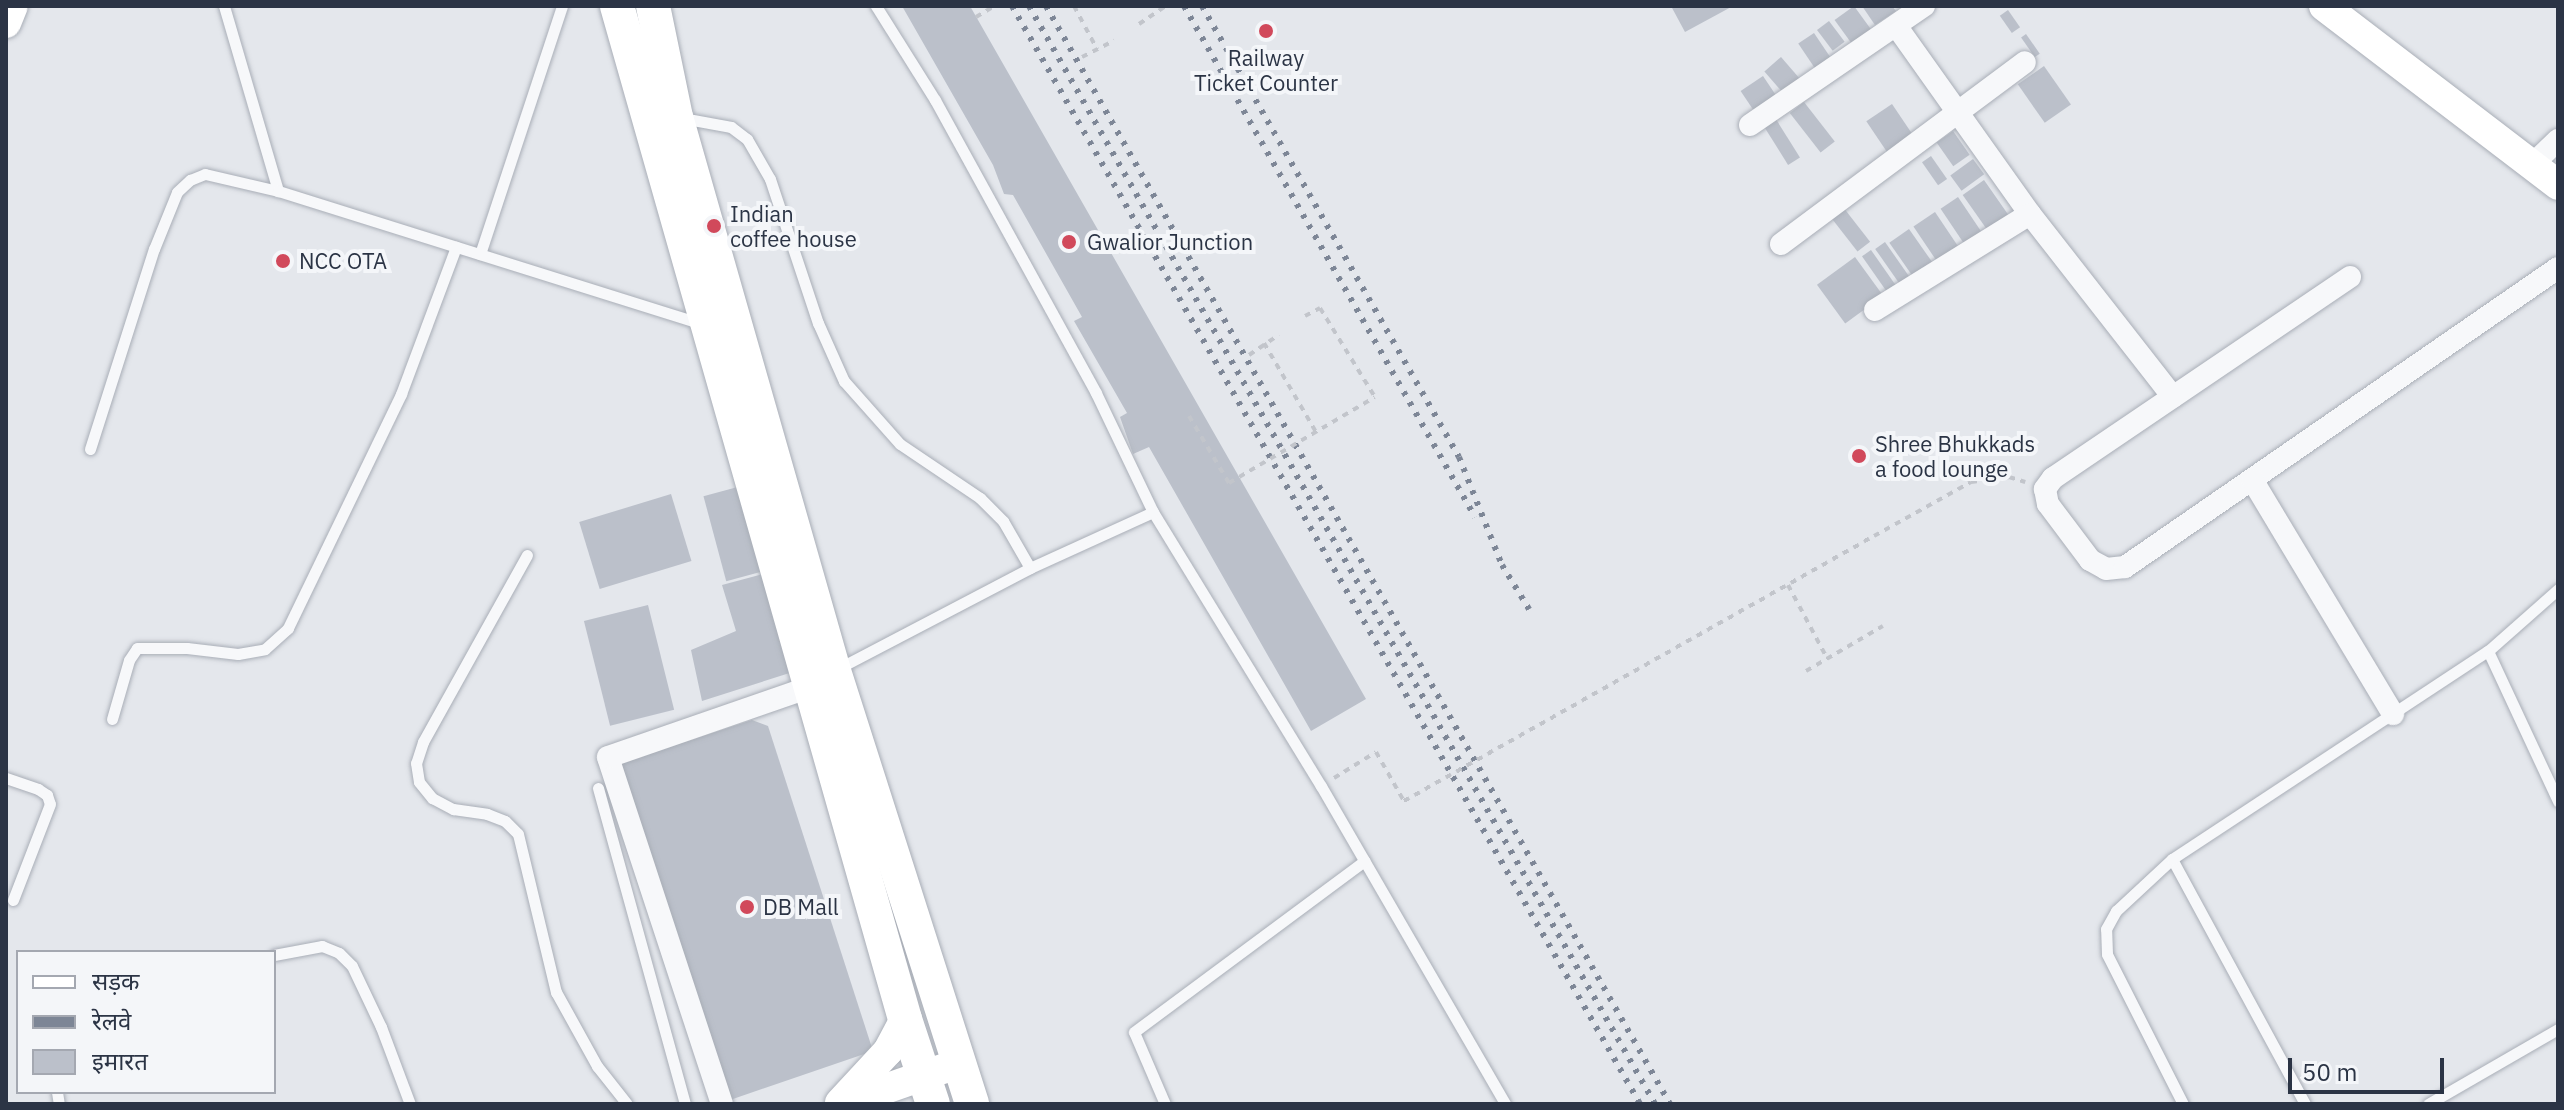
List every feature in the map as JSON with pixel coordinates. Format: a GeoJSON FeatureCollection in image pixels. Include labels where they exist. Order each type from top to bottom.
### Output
{"type":"FeatureCollection","features":[{"type":"Feature","properties":{"kind":"main road"},"geometry":{"type":"LineString","coordinates":[[6,23],[13,6]]}},
{"type":"Feature","properties":{"kind":"main road"},"geometry":{"type":"LineString","coordinates":[[617,6],[707,326],[822,679],[972,1104]]}},
{"type":"Feature","properties":{"kind":"main road"},"geometry":{"type":"LineString","coordinates":[[653,6],[676,117],[822,679],[905,1019],[929,1090]]}},
{"type":"Feature","properties":{"kind":"main road"},"geometry":{"type":"LineString","coordinates":[[2324,6],[2558,185]]}},
{"type":"Feature","properties":{"kind":"main road"},"geometry":{"type":"LineString","coordinates":[[840,1104],[888,1051],[905,1019]]}},
{"type":"Feature","properties":{"kind":"main road"},"geometry":{"type":"LineString","coordinates":[[840,1104],[929,1090],[960,1063]]}},
{"type":"Feature","properties":{"kind":"street"},"geometry":{"type":"LineString","coordinates":[[1750,125],[1924,6]]}},
{"type":"Feature","properties":{"kind":"street"},"geometry":{"type":"LineString","coordinates":[[1897,27],[2030,214],[2173,397]]}},
{"type":"Feature","properties":{"kind":"street"},"geometry":{"type":"LineString","coordinates":[[1781,244],[1956,110],[2025,62]]}},
{"type":"Feature","properties":{"kind":"street"},"geometry":{"type":"LineString","coordinates":[[2533,164],[2558,140]]}},
{"type":"Feature","properties":{"kind":"street"},"geometry":{"type":"LineString","coordinates":[[1875,310],[2030,214]]}},
{"type":"Feature","properties":{"kind":"street"},"geometry":{"type":"LineString","coordinates":[[2350,277],[2053,478],[2045,489],[2048,504],[2090,560],[2106,569],[2125,567],[2558,268]]}},
{"type":"Feature","properties":{"kind":"street"},"geometry":{"type":"LineString","coordinates":[[2253,481],[2393,714]]}},
{"type":"Feature","properties":{"kind":"street"},"geometry":{"type":"LineString","coordinates":[[722,1104],[608,757],[822,679]]}},
{"type":"Feature","properties":{"kind":"lane"},"geometry":{"type":"LineString","coordinates":[[224,6],[278,191]]}},
{"type":"Feature","properties":{"kind":"lane"},"geometry":{"type":"LineString","coordinates":[[480,254],[562,6]]}},
{"type":"Feature","properties":{"kind":"lane"},"geometry":{"type":"LineString","coordinates":[[876,6],[935,100],[1088,379],[1153,512],[1321,786],[1505,1104]]}},
{"type":"Feature","properties":{"kind":"lane"},"geometry":{"type":"LineString","coordinates":[[676,117],[720,124],[747,139],[770,179],[818,323],[844,381],[900,444],[980,498],[1003,521],[1030,568]]}},
{"type":"Feature","properties":{"kind":"lane"},"geometry":{"type":"LineString","coordinates":[[90,449],[154,249],[177,192],[190,180],[205,174],[278,191],[707,326]]}},
{"type":"Feature","properties":{"kind":"lane"},"geometry":{"type":"LineString","coordinates":[[112,719],[129,660],[137,648],[187,648],[238,654],[265,649],[288,628],[401,394],[456,247]]}},
{"type":"Feature","properties":{"kind":"lane"},"geometry":{"type":"LineString","coordinates":[[822,679],[1030,568],[1153,512]]}},
{"type":"Feature","properties":{"kind":"lane"},"geometry":{"type":"LineString","coordinates":[[527,555],[423,742],[416,763],[419,782],[432,798],[453,809],[487,814],[505,821],[518,834],[556,992],[597,1066],[627,1104]]}},
{"type":"Feature","properties":{"kind":"lane"},"geometry":{"type":"LineString","coordinates":[[2183,1104],[2107,954],[2106,929],[2116,911],[2172,859],[2276,787],[2488,651],[2558,589]]}},
{"type":"Feature","properties":{"kind":"lane"},"geometry":{"type":"LineString","coordinates":[[2488,651],[2558,801]]}},
{"type":"Feature","properties":{"kind":"lane"},"geometry":{"type":"LineString","coordinates":[[6,778],[38,789],[47,795],[50,804],[13,900]]}},
{"type":"Feature","properties":{"kind":"lane"},"geometry":{"type":"LineString","coordinates":[[598,788],[685,1104]]}},
{"type":"Feature","properties":{"kind":"lane"},"geometry":{"type":"LineString","coordinates":[[2172,859],[2305,1104]]}},
{"type":"Feature","properties":{"kind":"lane"},"geometry":{"type":"LineString","coordinates":[[1165,1104],[1134,1032],[1364,861]]}},
{"type":"Feature","properties":{"kind":"lane"},"geometry":{"type":"LineString","coordinates":[[276,955],[322,946],[339,953],[352,966],[381,1027],[410,1104]]}},
{"type":"Feature","properties":{"kind":"lane"},"geometry":{"type":"LineString","coordinates":[[2428,1104],[2558,1029]]}},
{"type":"Feature","properties":{"kind":"path"},"geometry":{"type":"LineString","coordinates":[[976,17],[994,6]]}},
{"type":"Feature","properties":{"kind":"path"},"geometry":{"type":"LineString","coordinates":[[1074,6],[1097,49]]}},
{"type":"Feature","properties":{"kind":"path"},"geometry":{"type":"LineString","coordinates":[[1139,24],[1163,7]]}},
{"type":"Feature","properties":{"kind":"path"},"geometry":{"type":"LineString","coordinates":[[1082,57],[1114,41]]}},
{"type":"Feature","properties":{"kind":"path"},"geometry":{"type":"LineString","coordinates":[[1189,416],[1229,483],[1375,397],[1320,308],[1305,316]]}},
{"type":"Feature","properties":{"kind":"path"},"geometry":{"type":"LineString","coordinates":[[1249,355],[1279,335]]}},
{"type":"Feature","properties":{"kind":"path"},"geometry":{"type":"LineString","coordinates":[[1264,343],[1316,432]]}},
{"type":"Feature","properties":{"kind":"path"},"geometry":{"type":"LineString","coordinates":[[1321,786],[1376,752],[1404,801],[1971,482],[2009,477],[2045,489]]}},
{"type":"Feature","properties":{"kind":"path"},"geometry":{"type":"LineString","coordinates":[[1788,585],[1827,658]]}},
{"type":"Feature","properties":{"kind":"path"},"geometry":{"type":"LineString","coordinates":[[1806,671],[1883,626]]}},
{"type":"Feature","properties":{"kind":"building"},"geometry":{"type":"Polygon","coordinates":[[[902,6],[970,6],[1366,699],[1311,731],[1149,447],[1133,454],[1120,417],[1127,413],[1074,321],[1082,317],[1013,195],[1004,194],[993,165],[902,6]]]}},
{"type":"Feature","properties":{"kind":"building"},"geometry":{"type":"Polygon","coordinates":[[[1671,6],[1733,6],[1685,32],[1671,6]]]}},
{"type":"Feature","properties":{"kind":"building"},"geometry":{"type":"Polygon","coordinates":[[[1854,6],[1874,34],[1855,48],[1835,20],[1854,6]]]}},
{"type":"Feature","properties":{"kind":"building"},"geometry":{"type":"Polygon","coordinates":[[[1862,6],[1892,6],[1896,11],[1875,25],[1862,6]]]}},
{"type":"Feature","properties":{"kind":"building"},"geometry":{"type":"Polygon","coordinates":[[[2008,10],[2020,27],[2012,33],[2000,16],[2008,10]]]}},
{"type":"Feature","properties":{"kind":"building"},"geometry":{"type":"Polygon","coordinates":[[[1829,21],[1845,42],[1833,51],[1817,30],[1829,21]]]}},
{"type":"Feature","properties":{"kind":"building"},"geometry":{"type":"Polygon","coordinates":[[[1814,33],[1833,61],[1817,72],[1798,44],[1814,33]]]}},
{"type":"Feature","properties":{"kind":"building"},"geometry":{"type":"Polygon","coordinates":[[[2026,34],[2040,54],[2035,57],[2021,37],[2026,34]]]}},
{"type":"Feature","properties":{"kind":"building"},"geometry":{"type":"Polygon","coordinates":[[[1781,57],[1802,81],[1785,96],[1764,71],[1781,57]]]}},
{"type":"Feature","properties":{"kind":"building"},"geometry":{"type":"Polygon","coordinates":[[[2044,66],[2071,105],[2045,123],[2018,84],[2044,66]]]}},
{"type":"Feature","properties":{"kind":"building"},"geometry":{"type":"Polygon","coordinates":[[[1763,76],[1778,98],[1756,113],[1741,91],[1763,76]]]}},
{"type":"Feature","properties":{"kind":"building"},"geometry":{"type":"Polygon","coordinates":[[[1804,102],[1835,141],[1821,152],[1790,113],[1804,102]]]}},
{"type":"Feature","properties":{"kind":"building"},"geometry":{"type":"Polygon","coordinates":[[[1892,104],[1915,138],[1889,155],[1866,121],[1892,104]]]}},
{"type":"Feature","properties":{"kind":"building"},"geometry":{"type":"Polygon","coordinates":[[[1774,116],[1800,158],[1788,165],[1762,123],[1774,116]]]}},
{"type":"Feature","properties":{"kind":"building"},"geometry":{"type":"Polygon","coordinates":[[[1953,131],[1970,155],[1953,166],[1937,142],[1953,131]]]}},
{"type":"Feature","properties":{"kind":"building"},"geometry":{"type":"Polygon","coordinates":[[[1931,156],[1947,179],[1938,185],[1922,162],[1931,156]]]}},
{"type":"Feature","properties":{"kind":"building"},"geometry":{"type":"Polygon","coordinates":[[[1973,159],[1984,174],[1962,191],[1950,175],[1973,159]]]}},
{"type":"Feature","properties":{"kind":"building"},"geometry":{"type":"Polygon","coordinates":[[[1984,180],[2008,214],[1987,229],[1963,195],[1984,180]]]}},
{"type":"Feature","properties":{"kind":"building"},"geometry":{"type":"Polygon","coordinates":[[[1958,197],[1984,235],[1966,247],[1941,209],[1958,197]]]}},
{"type":"Feature","properties":{"kind":"building"},"geometry":{"type":"Polygon","coordinates":[[[1843,207],[1870,242],[1857,252],[1830,217],[1843,207]]]}},
{"type":"Feature","properties":{"kind":"building"},"geometry":{"type":"Polygon","coordinates":[[[1935,212],[1961,250],[1939,265],[1913,227],[1935,212]]]}},
{"type":"Feature","properties":{"kind":"building"},"geometry":{"type":"Polygon","coordinates":[[[1909,229],[1935,266],[1915,280],[1889,243],[1909,229]]]}},
{"type":"Feature","properties":{"kind":"building"},"geometry":{"type":"Polygon","coordinates":[[[1885,242],[1912,281],[1902,287],[1875,249],[1885,242]]]}},
{"type":"Feature","properties":{"kind":"building"},"geometry":{"type":"Polygon","coordinates":[[[1871,250],[1898,289],[1889,295],[1862,256],[1871,250]]]}},
{"type":"Feature","properties":{"kind":"building"},"geometry":{"type":"Polygon","coordinates":[[[1855,257],[1883,296],[1845,323],[1817,285],[1855,257]]]}},
{"type":"Feature","properties":{"kind":"building"},"geometry":{"type":"Polygon","coordinates":[[[745,485],[768,570],[726,581],[703,496],[745,485]]]}},
{"type":"Feature","properties":{"kind":"building"},"geometry":{"type":"Polygon","coordinates":[[[671,494],[691,561],[600,589],[579,522],[671,494]]]}},
{"type":"Feature","properties":{"kind":"building"},"geometry":{"type":"Polygon","coordinates":[[[770,572],[799,670],[702,701],[691,650],[736,631],[722,585],[770,572]]]}},
{"type":"Feature","properties":{"kind":"building"},"geometry":{"type":"Polygon","coordinates":[[[648,605],[674,710],[610,726],[584,621],[648,605]]]}},
{"type":"Feature","properties":{"kind":"building","name":"DB Mall"},"geometry":{"type":"Polygon","coordinates":[[[752,720],[768,726],[873,1051],[730,1100],[621,763],[752,720]]]}},
{"type":"Feature","properties":{"kind":"railway"},"geometry":{"type":"LineString","coordinates":[[1012,6],[1640,1104]]}},
{"type":"Feature","properties":{"kind":"railway"},"geometry":{"type":"LineString","coordinates":[[1029,6],[1655,1104]]}},
{"type":"Feature","properties":{"kind":"railway"},"geometry":{"type":"LineString","coordinates":[[1046,6],[1670,1104]]}},
{"type":"Feature","properties":{"kind":"railway"},"geometry":{"type":"LineString","coordinates":[[1184,6],[1475,517]]}},
{"type":"Feature","properties":{"kind":"railway"},"geometry":{"type":"LineString","coordinates":[[1202,6],[1459,457],[1502,565],[1529,609]]}},
{"type":"Feature","properties":{"kind":"place","name":"Railway Ticket Counter"},"geometry":{"type":"Point","coordinates":[1266,31]}},
{"type":"Feature","properties":{"kind":"place","name":"Indian coffee house"},"geometry":{"type":"Point","coordinates":[714,226]}},
{"type":"Feature","properties":{"kind":"place","name":"Gwalior Junction"},"geometry":{"type":"Point","coordinates":[1069,242]}},
{"type":"Feature","properties":{"kind":"place","name":"NCC OTA"},"geometry":{"type":"Point","coordinates":[283,261]}},
{"type":"Feature","properties":{"kind":"place","name":"Shree Bhukkads a food lounge"},"geometry":{"type":"Point","coordinates":[1859,456]}},
{"type":"Feature","properties":{"kind":"place","name":"DB Mall"},"geometry":{"type":"Point","coordinates":[747,907]}}]}
